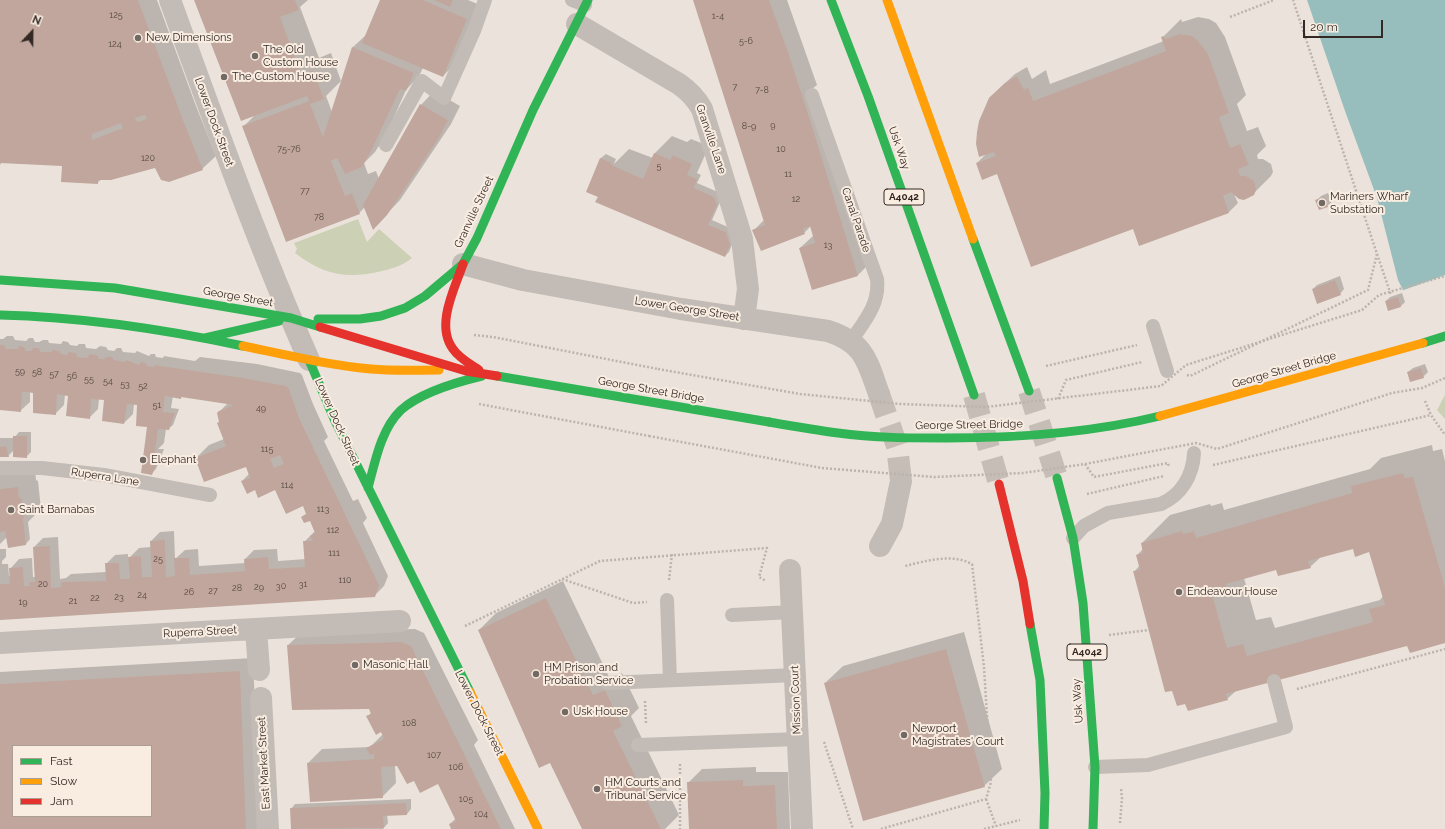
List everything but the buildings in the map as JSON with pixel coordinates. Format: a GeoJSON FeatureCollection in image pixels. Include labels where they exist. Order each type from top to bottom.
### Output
{"type":"FeatureCollection","features":[{"type":"Feature","properties":{"kind":"main road","name":"Usk Way"},"geometry":{"type":"LineString","coordinates":[[831,0],[868,96],[974,395]]}},
{"type":"Feature","properties":{"kind":"main road"},"geometry":{"type":"LineString","coordinates":[[887,0],[1004,326],[1029,391]]}},
{"type":"Feature","properties":{"kind":"main road","name":"Granville Street"},"geometry":{"type":"LineString","coordinates":[[291,318],[360,319],[382,316],[416,303],[463,264],[477,238],[532,110],[581,7]]}},
{"type":"Feature","properties":{"kind":"main road"},"geometry":{"type":"LineString","coordinates":[[463,264],[446,318],[445,331],[451,347],[457,354],[487,375]]}},
{"type":"Feature","properties":{"kind":"main road","name":"George Street"},"geometry":{"type":"LineString","coordinates":[[0,280],[115,288],[291,318],[466,371],[487,375]]}},
{"type":"Feature","properties":{"kind":"main road","name":"George Street"},"geometry":{"type":"LineString","coordinates":[[0,315],[28,315],[106,322],[205,338],[310,360],[372,369],[466,371]]}},
{"type":"Feature","properties":{"kind":"main road"},"geometry":{"type":"LineString","coordinates":[[205,338],[291,318]]}},
{"type":"Feature","properties":{"kind":"main road","name":"George Street Bridge"},"geometry":{"type":"LineString","coordinates":[[487,375],[769,422],[839,432],[906,438],[982,438],[1069,432],[1127,424],[1192,408],[1445,336]]}},
{"type":"Feature","properties":{"kind":"main road","name":"Lower Dock Street"},"geometry":{"type":"LineString","coordinates":[[310,360],[335,421],[538,829]]}},
{"type":"Feature","properties":{"kind":"main road"},"geometry":{"type":"LineString","coordinates":[[368,488],[375,461],[386,432],[400,411],[422,397],[455,382],[487,375]]}},
{"type":"Feature","properties":{"kind":"main road","name":"Usk Way"},"geometry":{"type":"LineString","coordinates":[[1057,478],[1073,538],[1083,603],[1095,767],[1093,829]]}},
{"type":"Feature","properties":{"kind":"main road"},"geometry":{"type":"LineString","coordinates":[[999,484],[1023,581],[1040,680],[1045,793],[1044,829]]}},
{"type":"Feature","properties":{"kind":"street","name":"Lower Dock Street"},"geometry":{"type":"LineString","coordinates":[[170,0],[238,187],[291,318],[310,360]]}},
{"type":"Feature","properties":{"kind":"street","name":"Granville Lane"},"geometry":{"type":"LineString","coordinates":[[581,7],[688,91],[702,108],[742,239],[748,288],[744,319]]}},
{"type":"Feature","properties":{"kind":"street","name":"Lower George Street"},"geometry":{"type":"LineString","coordinates":[[463,264],[523,280],[681,309],[828,331],[851,341],[860,350],[866,359],[879,394]]}},
{"type":"Feature","properties":{"kind":"street"},"geometry":{"type":"LineString","coordinates":[[880,546],[892,524],[901,481]]}},
{"type":"Feature","properties":{"kind":"street","name":"Mission Court"},"geometry":{"type":"LineString","coordinates":[[790,570],[802,829]]}},
{"type":"Feature","properties":{"kind":"street","name":"Ruperra Street"},"geometry":{"type":"LineString","coordinates":[[0,643],[400,621]]}},
{"type":"Feature","properties":{"kind":"street"},"geometry":{"type":"LineString","coordinates":[[256,629],[259,670]]}},
{"type":"Feature","properties":{"kind":"street","name":"East Market Street"},"geometry":{"type":"LineString","coordinates":[[261,698],[268,829]]}},
{"type":"Feature","properties":{"kind":"lane"},"geometry":{"type":"LineString","coordinates":[[386,145],[422,81],[444,98],[474,31],[485,0]]}},
{"type":"Feature","properties":{"kind":"lane","name":"Canal Parade"},"geometry":{"type":"LineString","coordinates":[[812,95],[877,279],[878,287],[875,304],[851,341]]}},
{"type":"Feature","properties":{"kind":"lane"},"geometry":{"type":"LineString","coordinates":[[1153,326],[1166,370]]}},
{"type":"Feature","properties":{"kind":"lane"},"geometry":{"type":"LineString","coordinates":[[1073,538],[1084,526],[1108,513],[1160,504],[1169,500],[1182,488],[1192,470],[1194,453]]}},
{"type":"Feature","properties":{"kind":"lane","name":"Ruperra Lane"},"geometry":{"type":"LineString","coordinates":[[0,468],[42,468],[104,475],[210,495]]}},
{"type":"Feature","properties":{"kind":"lane"},"geometry":{"type":"LineString","coordinates":[[667,600],[670,680]]}},
{"type":"Feature","properties":{"kind":"lane"},"geometry":{"type":"LineString","coordinates":[[732,615],[792,604]]}},
{"type":"Feature","properties":{"kind":"lane"},"geometry":{"type":"LineString","coordinates":[[607,683],[796,675]]}},
{"type":"Feature","properties":{"kind":"lane"},"geometry":{"type":"LineString","coordinates":[[1095,767],[1148,765],[1286,727],[1275,688]]}},
{"type":"Feature","properties":{"kind":"lane"},"geometry":{"type":"LineString","coordinates":[[642,745],[798,739]]}},
{"type":"Feature","properties":{"kind":"path"},"geometry":{"type":"LineString","coordinates":[[1230,17],[1274,0]]}},
{"type":"Feature","properties":{"kind":"path"},"geometry":{"type":"LineString","coordinates":[[1293,0],[1391,295]]}},
{"type":"Feature","properties":{"kind":"path"},"geometry":{"type":"LineString","coordinates":[[1042,367],[1140,344],[1153,359],[1166,370],[1190,376],[1368,290],[1377,254]]}},
{"type":"Feature","properties":{"kind":"path"},"geometry":{"type":"LineString","coordinates":[[445,331],[494,337],[800,394],[900,404],[986,407],[1161,386],[1186,365],[1362,310],[1379,296],[1445,276]]}},
{"type":"Feature","properties":{"kind":"path"},"geometry":{"type":"LineString","coordinates":[[1058,399],[1066,380],[1153,359]]}},
{"type":"Feature","properties":{"kind":"path"},"geometry":{"type":"LineString","coordinates":[[1426,401],[1431,415],[1445,435]]}},
{"type":"Feature","properties":{"kind":"path"},"geometry":{"type":"LineString","coordinates":[[473,403],[649,436]]}},
{"type":"Feature","properties":{"kind":"path"},"geometry":{"type":"LineString","coordinates":[[1084,494],[1431,415]]}},
{"type":"Feature","properties":{"kind":"path"},"geometry":{"type":"LineString","coordinates":[[1085,464],[1094,477],[1168,463]]}},
{"type":"Feature","properties":{"kind":"path"},"geometry":{"type":"LineString","coordinates":[[442,638],[600,561],[672,554],[767,548],[759,576],[792,604]]}},
{"type":"Feature","properties":{"kind":"path"},"geometry":{"type":"LineString","coordinates":[[562,579],[633,603],[667,600],[672,554]]}},
{"type":"Feature","properties":{"kind":"path"},"geometry":{"type":"LineString","coordinates":[[905,566],[947,558],[964,560],[972,564],[984,667],[991,782],[986,799],[996,826]]}},
{"type":"Feature","properties":{"kind":"path"},"geometry":{"type":"LineString","coordinates":[[1106,635],[1149,630]]}},
{"type":"Feature","properties":{"kind":"path"},"geometry":{"type":"LineString","coordinates":[[1275,688],[1445,649]]}},
{"type":"Feature","properties":{"kind":"path"},"geometry":{"type":"LineString","coordinates":[[642,745],[644,682]]}},
{"type":"Feature","properties":{"kind":"path"},"geometry":{"type":"LineString","coordinates":[[823,738],[853,829]]}},
{"type":"Feature","properties":{"kind":"path"},"geometry":{"type":"LineString","coordinates":[[679,743],[680,829]]}},
{"type":"Feature","properties":{"kind":"path"},"geometry":{"type":"LineString","coordinates":[[881,829],[986,799]]}},
{"type":"Feature","properties":{"kind":"path"},"geometry":{"type":"LineString","coordinates":[[984,829],[1020,820]]}},
{"type":"Feature","properties":{"kind":"green space"},"geometry":{"type":"Polygon","coordinates":[[[358,219],[367,242],[379,229],[412,258],[400,265],[383,271],[366,274],[344,275],[315,266],[295,253],[297,249],[294,243],[358,219]]]}},
{"type":"Feature","properties":{"kind":"green space"},"geometry":{"type":"Polygon","coordinates":[[[1445,395],[1445,419],[1437,410],[1445,395]]]}},
{"type":"Feature","properties":{"kind":"water"},"geometry":{"type":"Polygon","coordinates":[[[1307,0],[1445,0],[1445,374],[1398,280],[1377,198],[1307,0]]]}},
{"type":"Feature","properties":{"kind":"pier"},"geometry":{"type":"Polygon","coordinates":[[[1445,275],[1445,376],[1443,375],[1401,291],[1445,275]]]}},
{"type":"Feature","properties":{"kind":"tunnel"},"geometry":{"type":"LineString","coordinates":[[1029,391],[1057,478]]}},
{"type":"Feature","properties":{"kind":"tunnel"},"geometry":{"type":"LineString","coordinates":[[879,394],[897,446],[901,481]]}},
{"type":"Feature","properties":{"kind":"tunnel"},"geometry":{"type":"LineString","coordinates":[[974,395],[999,484]]}},
{"type":"Feature","properties":{"kind":"traffic: fast"},"geometry":{"type":"LineString","coordinates":[[318,319],[360,319],[381,316],[405,308],[425,296],[463,264],[477,238],[533,110],[588,0]]}},
{"type":"Feature","properties":{"kind":"traffic: fast"},"geometry":{"type":"LineString","coordinates":[[831,0],[868,96],[974,395]]}},
{"type":"Feature","properties":{"kind":"traffic: fast"},"geometry":{"type":"LineString","coordinates":[[973,239],[1029,391]]}},
{"type":"Feature","properties":{"kind":"traffic: fast"},"geometry":{"type":"LineString","coordinates":[[0,280],[115,288],[291,318],[320,327]]}},
{"type":"Feature","properties":{"kind":"traffic: fast"},"geometry":{"type":"LineString","coordinates":[[0,315],[92,321],[153,329],[243,346]]}},
{"type":"Feature","properties":{"kind":"traffic: fast"},"geometry":{"type":"LineString","coordinates":[[205,338],[279,321]]}},
{"type":"Feature","properties":{"kind":"traffic: fast"},"geometry":{"type":"LineString","coordinates":[[1423,343],[1445,336]]}},
{"type":"Feature","properties":{"kind":"traffic: fast"},"geometry":{"type":"LineString","coordinates":[[309,360],[335,421],[470,692]]}},
{"type":"Feature","properties":{"kind":"traffic: fast"},"geometry":{"type":"LineString","coordinates":[[368,488],[376,457],[384,436],[388,427],[401,410],[428,393],[461,381],[482,376]]}},
{"type":"Feature","properties":{"kind":"traffic: fast"},"geometry":{"type":"LineString","coordinates":[[497,376],[769,422]]}},
{"type":"Feature","properties":{"kind":"traffic: fast"},"geometry":{"type":"LineString","coordinates":[[769,422],[852,435],[906,438],[974,438],[1027,436],[1108,427],[1160,416]]}},
{"type":"Feature","properties":{"kind":"traffic: fast"},"geometry":{"type":"LineString","coordinates":[[1057,478],[1073,538],[1083,603],[1095,767],[1093,829]]}},
{"type":"Feature","properties":{"kind":"traffic: fast"},"geometry":{"type":"LineString","coordinates":[[1030,624],[1040,680],[1045,793],[1044,829]]}},
{"type":"Feature","properties":{"kind":"traffic: slow"},"geometry":{"type":"LineString","coordinates":[[887,0],[973,239]]}},
{"type":"Feature","properties":{"kind":"traffic: slow"},"geometry":{"type":"LineString","coordinates":[[1160,416],[1423,343]]}},
{"type":"Feature","properties":{"kind":"traffic: slow"},"geometry":{"type":"LineString","coordinates":[[243,346],[339,365],[371,369],[439,370]]}},
{"type":"Feature","properties":{"kind":"traffic: slow"},"geometry":{"type":"LineString","coordinates":[[470,692],[538,829]]}},
{"type":"Feature","properties":{"kind":"traffic: jam"},"geometry":{"type":"LineString","coordinates":[[463,264],[448,306],[446,329],[448,339],[455,352],[479,370]]}},
{"type":"Feature","properties":{"kind":"traffic: jam"},"geometry":{"type":"LineString","coordinates":[[320,327],[466,371],[497,376]]}},
{"type":"Feature","properties":{"kind":"traffic: jam"},"geometry":{"type":"LineString","coordinates":[[999,484],[1023,581],[1030,624]]}},
{"type":"Feature","properties":{"kind":"place","name":"New Dimensions"},"geometry":{"type":"Point","coordinates":[138,38]}},
{"type":"Feature","properties":{"kind":"place","name":"The Old Custom House"},"geometry":{"type":"Point","coordinates":[255,56]}},
{"type":"Feature","properties":{"kind":"place","name":"The Custom House"},"geometry":{"type":"Point","coordinates":[224,77]}},
{"type":"Feature","properties":{"kind":"place","name":"Mariners Wharf Substation"},"geometry":{"type":"Point","coordinates":[1322,203]}},
{"type":"Feature","properties":{"kind":"place","name":"Elephant"},"geometry":{"type":"Point","coordinates":[143,460]}},
{"type":"Feature","properties":{"kind":"place","name":"Saint Barnabas"},"geometry":{"type":"Point","coordinates":[11,510]}},
{"type":"Feature","properties":{"kind":"place","name":"Endeavour House"},"geometry":{"type":"Point","coordinates":[1179,592]}},
{"type":"Feature","properties":{"kind":"place","name":"Masonic Hall"},"geometry":{"type":"Point","coordinates":[355,665]}},
{"type":"Feature","properties":{"kind":"place","name":"HM Prison and Probation Service"},"geometry":{"type":"Point","coordinates":[536,674]}},
{"type":"Feature","properties":{"kind":"place","name":"Usk House"},"geometry":{"type":"Point","coordinates":[565,712]}},
{"type":"Feature","properties":{"kind":"place","name":"Newport Magistrates' Court"},"geometry":{"type":"Point","coordinates":[904,735]}},
{"type":"Feature","properties":{"kind":"place","name":"HM Courts and Tribunal Service"},"geometry":{"type":"Point","coordinates":[597,789]}}]}
